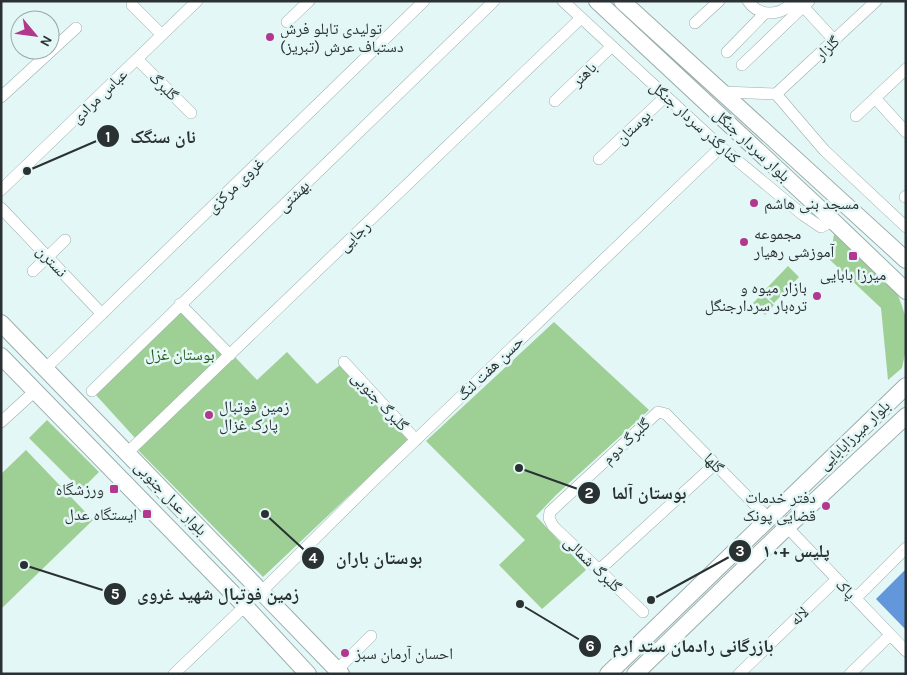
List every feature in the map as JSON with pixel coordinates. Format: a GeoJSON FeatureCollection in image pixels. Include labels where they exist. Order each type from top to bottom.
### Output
{"type":"FeatureCollection","features":[{"type":"Feature","properties":{"kind":"main road","name":"بلوار سردار جنگل"},"geometry":{"type":"LineString","coordinates":[[597,1],[831,218],[902,288]]}},
{"type":"Feature","properties":{"kind":"main road","name":"بلوار سردار جنگل"},"geometry":{"type":"LineString","coordinates":[[622,1],[906,260]]}},
{"type":"Feature","properties":{"kind":"main road"},"geometry":{"type":"LineString","coordinates":[[902,288],[906,302]]}},
{"type":"Feature","properties":{"kind":"main road","name":"بلوار عدل جنوبی"},"geometry":{"type":"LineString","coordinates":[[1,323],[339,672]]}},
{"type":"Feature","properties":{"kind":"main road","name":"بلوار عدل جنوبی"},"geometry":{"type":"LineString","coordinates":[[1,356],[245,606],[308,674]]}},
{"type":"Feature","properties":{"kind":"main road"},"geometry":{"type":"LineString","coordinates":[[891,399],[906,378]]}},
{"type":"Feature","properties":{"kind":"main road","name":"بلوار میرزابابایی"},"geometry":{"type":"LineString","coordinates":[[608,674],[906,386]]}},
{"type":"Feature","properties":{"kind":"main road","name":"بلوار میرزابابایی"},"geometry":{"type":"LineString","coordinates":[[636,674],[787,527],[906,416]]}},
{"type":"Feature","properties":{"kind":"street","name":"عباس مرادی"},"geometry":{"type":"LineString","coordinates":[[1,190],[197,1]]}},
{"type":"Feature","properties":{"kind":"street"},"geometry":{"type":"LineString","coordinates":[[287,22],[309,1]]}},
{"type":"Feature","properties":{"kind":"street","name":"غروی مرکزی"},"geometry":{"type":"LineString","coordinates":[[46,368],[424,1]]}},
{"type":"Feature","properties":{"kind":"street","name":"بهشتی"},"geometry":{"type":"LineString","coordinates":[[92,390],[494,1]]}},
{"type":"Feature","properties":{"kind":"street","name":"کنارگذر سردار جنگل"},"geometry":{"type":"LineString","coordinates":[[563,1],[721,147],[815,224],[821,227],[827,224],[831,218]]}},
{"type":"Feature","properties":{"kind":"street"},"geometry":{"type":"LineString","coordinates":[[695,23],[719,1]]}},
{"type":"Feature","properties":{"kind":"street"},"geometry":{"type":"LineString","coordinates":[[748,1],[756,10],[765,13],[782,11],[801,3]]}},
{"type":"Feature","properties":{"kind":"street","name":"گلزار"},"geometry":{"type":"LineString","coordinates":[[776,94],[876,1]]}},
{"type":"Feature","properties":{"kind":"street"},"geometry":{"type":"LineString","coordinates":[[801,3],[835,41]]}},
{"type":"Feature","properties":{"kind":"street"},"geometry":{"type":"LineString","coordinates":[[742,65],[801,3]]}},
{"type":"Feature","properties":{"kind":"street"},"geometry":{"type":"LineString","coordinates":[[132,5],[162,35]]}},
{"type":"Feature","properties":{"kind":"street"},"geometry":{"type":"LineString","coordinates":[[727,52],[765,13]]}},
{"type":"Feature","properties":{"kind":"street","name":"رجایی"},"geometry":{"type":"LineString","coordinates":[[127,453],[581,18]]}},
{"type":"Feature","properties":{"kind":"street"},"geometry":{"type":"LineString","coordinates":[[1,97],[76,28]]}},
{"type":"Feature","properties":{"kind":"street","name":"باهنر"},"geometry":{"type":"LineString","coordinates":[[555,101],[612,46]]}},
{"type":"Feature","properties":{"kind":"street","name":"گلبرگ"},"geometry":{"type":"LineString","coordinates":[[137,59],[191,113]]}},
{"type":"Feature","properties":{"kind":"street"},"geometry":{"type":"LineString","coordinates":[[856,116],[906,69]]}},
{"type":"Feature","properties":{"kind":"street"},"geometry":{"type":"LineString","coordinates":[[722,92],[776,94],[824,150],[906,227]]}},
{"type":"Feature","properties":{"kind":"street","name":"بوستان"},"geometry":{"type":"LineString","coordinates":[[599,159],[666,96]]}},
{"type":"Feature","properties":{"kind":"street"},"geometry":{"type":"LineString","coordinates":[[875,98],[906,132]]}},
{"type":"Feature","properties":{"kind":"street","name":"حسن هفت لنگ"},"geometry":{"type":"LineString","coordinates":[[261,592],[721,147]]}},
{"type":"Feature","properties":{"kind":"street","name":"نسترن"},"geometry":{"type":"LineString","coordinates":[[1,208],[102,314]]}},
{"type":"Feature","properties":{"kind":"street"},"geometry":{"type":"LineString","coordinates":[[33,271],[65,240]]}},
{"type":"Feature","properties":{"kind":"street"},"geometry":{"type":"LineString","coordinates":[[180,304],[230,355]]}},
{"type":"Feature","properties":{"kind":"street","name":"گلبرگ جنوبی"},"geometry":{"type":"LineString","coordinates":[[344,362],[416,440]]}},
{"type":"Feature","properties":{"kind":"street"},"geometry":{"type":"LineString","coordinates":[[1,422],[35,391]]}},
{"type":"Feature","properties":{"kind":"street","name":"گلها"},"geometry":{"type":"LineString","coordinates":[[658,412],[666,414],[768,518]]}},
{"type":"Feature","properties":{"kind":"street","name":"گلبرگ دوم"},"geometry":{"type":"LineString","coordinates":[[550,512],[658,412]]}},
{"type":"Feature","properties":{"kind":"street"},"geometry":{"type":"LineString","coordinates":[[599,570],[715,464]]}},
{"type":"Feature","properties":{"kind":"street","name":"گلبرگ شمالی"},"geometry":{"type":"LineString","coordinates":[[550,512],[549,518],[553,526],[643,612]]}},
{"type":"Feature","properties":{"kind":"street","name":"پاک"},"geometry":{"type":"LineString","coordinates":[[787,527],[906,651]]}},
{"type":"Feature","properties":{"kind":"street"},"geometry":{"type":"LineString","coordinates":[[856,598],[906,548]]}},
{"type":"Feature","properties":{"kind":"street","name":"لاله"},"geometry":{"type":"LineString","coordinates":[[739,674],[837,579]]}},
{"type":"Feature","properties":{"kind":"street"},"geometry":{"type":"LineString","coordinates":[[174,674],[245,606]]}},
{"type":"Feature","properties":{"kind":"street"},"geometry":{"type":"LineString","coordinates":[[850,674],[890,635]]}},
{"type":"Feature","properties":{"kind":"street"},"geometry":{"type":"LineString","coordinates":[[339,672],[371,636]]}},
{"type":"Feature","properties":{"kind":"green space"},"geometry":{"type":"Polygon","coordinates":[[[834,234],[896,290],[902,306],[906,318],[906,349],[902,368],[888,380],[881,308],[830,260],[834,234]]]}},
{"type":"Feature","properties":{"kind":"green space"},"geometry":{"type":"Polygon","coordinates":[[[788,266],[799,277],[774,303],[763,292],[788,266]]]}},
{"type":"Feature","properties":{"kind":"green space"},"geometry":{"type":"Polygon","coordinates":[[[762,294],[774,305],[765,315],[753,303],[762,294]]]}},
{"type":"Feature","properties":{"kind":"green space","name":"بوستان غزل"},"geometry":{"type":"Polygon","coordinates":[[[181,309],[224,354],[136,439],[95,394],[181,309]]]}},
{"type":"Feature","properties":{"kind":"green space"},"geometry":{"type":"Polygon","coordinates":[[[554,322],[649,410],[556,495],[536,516],[586,570],[542,609],[499,565],[525,540],[426,441],[554,322]]]}},
{"type":"Feature","properties":{"kind":"green space"},"geometry":{"type":"Polygon","coordinates":[[[287,352],[317,384],[340,365],[408,440],[263,577],[138,450],[235,357],[257,380],[287,352]]]}},
{"type":"Feature","properties":{"kind":"green space"},"geometry":{"type":"Polygon","coordinates":[[[47,420],[99,472],[81,490],[29,438],[47,420]]]}},
{"type":"Feature","properties":{"kind":"green space"},"geometry":{"type":"Polygon","coordinates":[[[26,450],[93,520],[1,609],[1,474],[26,450]]]}},
{"type":"Feature","properties":{"kind":"water"},"geometry":{"type":"Polygon","coordinates":[[[906,569],[906,630],[876,599],[906,569]]]}},
{"type":"Feature","properties":{"kind":"place","name":"تولیدی تابلو فرش دستباف عرش (تبریز)"},"geometry":{"type":"Point","coordinates":[270,37]}},
{"type":"Feature","properties":{"kind":"place","name":"نان سنگک"},"geometry":{"type":"Point","coordinates":[27,171]}},
{"type":"Feature","properties":{"kind":"place","name":"مسجد بنی هاشم"},"geometry":{"type":"Point","coordinates":[754,203]}},
{"type":"Feature","properties":{"kind":"place","name":"مجموعه آموزشی رهیار"},"geometry":{"type":"Point","coordinates":[744,242]}},
{"type":"Feature","properties":{"kind":"place","name":"میرزا بابایی"},"geometry":{"type":"Point","coordinates":[853,256]}},
{"type":"Feature","properties":{"kind":"place","name":"بازار میوه و تره‌بار سردارجنگل"},"geometry":{"type":"Point","coordinates":[817,296]}},
{"type":"Feature","properties":{"kind":"place","name":"زمین فوتبال پارک غزال"},"geometry":{"type":"Point","coordinates":[209,415]}},
{"type":"Feature","properties":{"kind":"place","name":"بوستان آلما"},"geometry":{"type":"Point","coordinates":[519,468]}},
{"type":"Feature","properties":{"kind":"place","name":"ورزشگاه"},"geometry":{"type":"Point","coordinates":[114,489]}},
{"type":"Feature","properties":{"kind":"place","name":"دفتر خدمات قضایی پونک"},"geometry":{"type":"Point","coordinates":[826,506]}},
{"type":"Feature","properties":{"kind":"place","name":"ایستگاه عدل"},"geometry":{"type":"Point","coordinates":[147,514]}},
{"type":"Feature","properties":{"kind":"place","name":"بوستان باران"},"geometry":{"type":"Point","coordinates":[265,514]}},
{"type":"Feature","properties":{"kind":"place","name":"زمین فوتبال شهید غروی"},"geometry":{"type":"Point","coordinates":[24,565]}},
{"type":"Feature","properties":{"kind":"place","name":"پلیس +۱۰"},"geometry":{"type":"Point","coordinates":[651,600]}},
{"type":"Feature","properties":{"kind":"place","name":"بازرگانی رادمان ستد ارم"},"geometry":{"type":"Point","coordinates":[520,604]}},
{"type":"Feature","properties":{"kind":"place","name":"احسان آرمان سبز"},"geometry":{"type":"Point","coordinates":[345,653]}}]}
